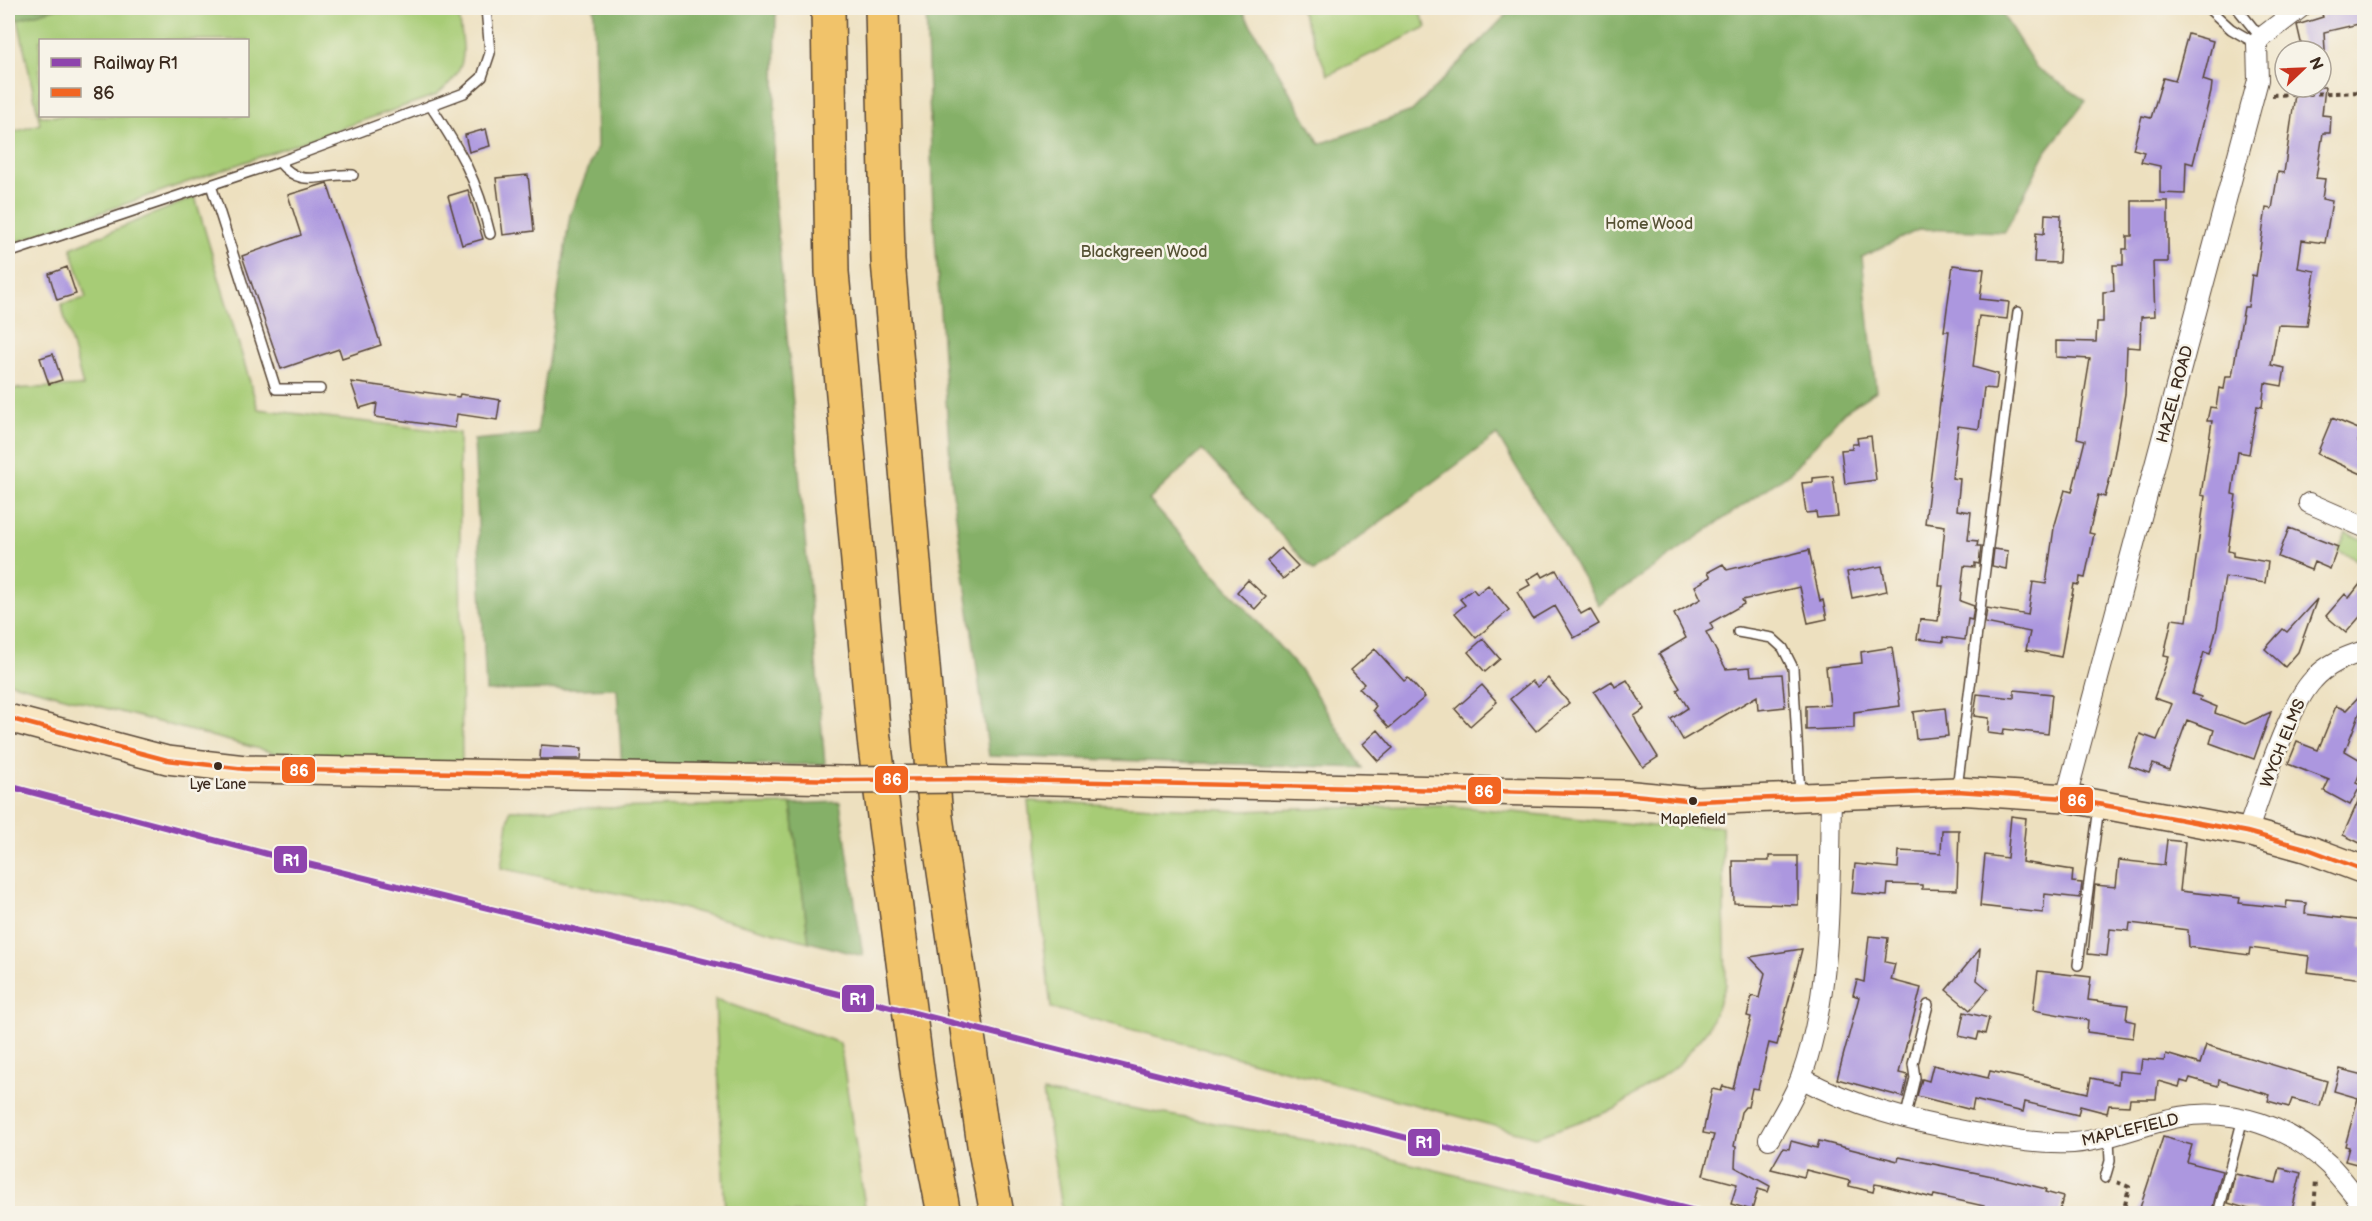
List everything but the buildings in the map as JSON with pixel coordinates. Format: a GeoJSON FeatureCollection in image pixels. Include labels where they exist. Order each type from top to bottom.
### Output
{"type":"FeatureCollection","features":[{"type":"Feature","properties":{"kind":"highway"},"geometry":{"type":"LineString","coordinates":[[828,8],[832,272],[874,739],[920,1085],[944,1214]]}},
{"type":"Feature","properties":{"kind":"highway"},"geometry":{"type":"LineString","coordinates":[[882,8],[888,261],[936,817],[984,1145],[997,1214]]}},
{"type":"Feature","properties":{"kind":"street"},"geometry":{"type":"LineString","coordinates":[[2259,41],[2300,8]]}},
{"type":"Feature","properties":{"kind":"street","name":"HAZEL ROAD"},"geometry":{"type":"LineString","coordinates":[[2066,798],[2254,96],[2259,66],[2259,41]]}},
{"type":"Feature","properties":{"kind":"street"},"geometry":{"type":"LineString","coordinates":[[2309,503],[2364,526]]}},
{"type":"Feature","properties":{"kind":"street","name":"WYCH ELMS"},"geometry":{"type":"LineString","coordinates":[[2247,832],[2304,690],[2326,668],[2341,658],[2364,651]]}},
{"type":"Feature","properties":{"kind":"street"},"geometry":{"type":"LineString","coordinates":[[8,718],[167,760],[244,769],[844,780],[969,779],[1623,794],[1697,801],[1957,791],[2066,798],[2247,832],[2305,848],[2364,870]]}},
{"type":"Feature","properties":{"kind":"street"},"geometry":{"type":"LineString","coordinates":[[1769,1138],[1801,1078],[1815,1026],[1823,981],[1831,796]]}},
{"type":"Feature","properties":{"kind":"street","name":"MAPLEFIELD"},"geometry":{"type":"LineString","coordinates":[[1801,1078],[1831,1094],[1905,1119],[2045,1143],[2076,1142],[2109,1137],[2180,1117],[2214,1114],[2243,1118],[2284,1133],[2321,1158],[2364,1206]]}},
{"type":"Feature","properties":{"kind":"lane"},"geometry":{"type":"LineString","coordinates":[[8,253],[279,162],[464,93],[482,77],[490,53],[486,8]]}},
{"type":"Feature","properties":{"kind":"lane"},"geometry":{"type":"LineString","coordinates":[[2208,8],[2231,29],[2259,41]]}},
{"type":"Feature","properties":{"kind":"lane"},"geometry":{"type":"LineString","coordinates":[[2237,8],[2259,41]]}},
{"type":"Feature","properties":{"kind":"lane"},"geometry":{"type":"LineString","coordinates":[[430,105],[465,159],[481,195],[490,234]]}},
{"type":"Feature","properties":{"kind":"lane"},"geometry":{"type":"LineString","coordinates":[[279,162],[288,172],[312,180],[341,174],[353,175]]}},
{"type":"Feature","properties":{"kind":"lane"},"geometry":{"type":"LineString","coordinates":[[211,185],[276,389],[320,389]]}},
{"type":"Feature","properties":{"kind":"lane"},"geometry":{"type":"LineString","coordinates":[[1957,791],[2018,312]]}},
{"type":"Feature","properties":{"kind":"lane"},"geometry":{"type":"LineString","coordinates":[[1738,632],[1772,638],[1783,648],[1793,668],[1800,798]]}},
{"type":"Feature","properties":{"kind":"lane"},"geometry":{"type":"LineString","coordinates":[[2078,966],[2100,804]]}},
{"type":"Feature","properties":{"kind":"lane"},"geometry":{"type":"LineString","coordinates":[[1905,1119],[1916,1078],[1913,1064],[1928,1005]]}},
{"type":"Feature","properties":{"kind":"lane"},"geometry":{"type":"LineString","coordinates":[[2218,1214],[2243,1118]]}},
{"type":"Feature","properties":{"kind":"lane"},"geometry":{"type":"LineString","coordinates":[[2105,1178],[2110,1161],[2109,1137]]}},
{"type":"Feature","properties":{"kind":"path"},"geometry":{"type":"LineString","coordinates":[[2254,96],[2364,92]]}},
{"type":"Feature","properties":{"kind":"path"},"geometry":{"type":"LineString","coordinates":[[2314,1214],[2317,1170],[2321,1158]]}},
{"type":"Feature","properties":{"kind":"path"},"geometry":{"type":"LineString","coordinates":[[2105,1178],[2129,1187],[2122,1214]]}},
{"type":"Feature","properties":{"kind":"green space"},"geometry":{"type":"Polygon","coordinates":[[[8,8],[57,8],[8,22],[8,8]]]}},
{"type":"Feature","properties":{"kind":"green space"},"geometry":{"type":"Polygon","coordinates":[[[57,8],[458,8],[463,47],[461,66],[456,76],[436,95],[8,245],[8,134],[40,124],[18,19],[57,8]]]}},
{"type":"Feature","properties":{"kind":"green space"},"geometry":{"type":"Polygon","coordinates":[[[594,8],[776,8],[774,190],[825,764],[622,769],[617,688],[486,691],[474,440],[537,434],[570,215],[597,147],[594,8]]]}},
{"type":"Feature","properties":{"kind":"green space"},"geometry":{"type":"Polygon","coordinates":[[[926,8],[1241,8],[1320,144],[1412,111],[1513,8],[2004,8],[2001,12],[2036,67],[2086,101],[2047,150],[2005,232],[1920,229],[1862,257],[1876,391],[1844,412],[1791,472],[1599,605],[1497,435],[1314,571],[1202,450],[1149,500],[1301,671],[1363,768],[989,756],[952,487],[933,208],[926,8]]]}},
{"type":"Feature","properties":{"kind":"green space"},"geometry":{"type":"Polygon","coordinates":[[[1300,8],[1417,8],[1427,27],[1328,75],[1300,8]]]}},
{"type":"Feature","properties":{"kind":"green space"},"geometry":{"type":"Polygon","coordinates":[[[195,197],[258,409],[459,433],[462,765],[297,759],[8,682],[8,389],[83,386],[61,304],[86,298],[71,248],[195,197]]]}},
{"type":"Feature","properties":{"kind":"green space"},"geometry":{"type":"Polygon","coordinates":[[[2346,533],[2364,540],[2364,563],[2338,551],[2346,533]]]}},
{"type":"Feature","properties":{"kind":"green space"},"geometry":{"type":"Polygon","coordinates":[[[1028,801],[1240,811],[1442,805],[1652,826],[1722,826],[1726,985],[1708,1029],[1678,1065],[1615,1109],[1536,1137],[1051,1008],[1028,801]]]}},
{"type":"Feature","properties":{"kind":"green space"},"geometry":{"type":"Polygon","coordinates":[[[840,802],[863,956],[809,942],[791,804],[840,802]]]}},
{"type":"Feature","properties":{"kind":"green space"},"geometry":{"type":"Polygon","coordinates":[[[791,804],[809,942],[666,904],[501,868],[510,810],[791,804]]]}},
{"type":"Feature","properties":{"kind":"green space"},"geometry":{"type":"Polygon","coordinates":[[[715,999],[840,1043],[866,1213],[725,1213],[715,999]]]}},
{"type":"Feature","properties":{"kind":"green space"},"geometry":{"type":"Polygon","coordinates":[[[1043,1092],[1340,1146],[1607,1213],[1063,1213],[1043,1092]]]}},
{"type":"Feature","properties":{"kind":"rail line","name":"R1"},"geometry":{"type":"LineString","coordinates":[[8,786],[271,855],[875,1003],[1707,1214]]}},
{"type":"Feature","properties":{"kind":"transit line","name":"86"},"geometry":{"type":"LineString","coordinates":[[8,718],[167,760],[245,769],[844,780],[969,779],[1623,794],[1697,801],[1957,791],[2066,798],[2247,832],[2305,848],[2364,870]]}},
{"type":"Feature","properties":{"kind":"place","name":"Lye Lane"},"geometry":{"type":"Point","coordinates":[218,766]}},
{"type":"Feature","properties":{"kind":"place","name":"Maplefield"},"geometry":{"type":"Point","coordinates":[1693,801]}},
{"type":"Feature","properties":{"kind":"park label","name":"Home Wood"},"geometry":{"type":"Point","coordinates":[1649,223]}},
{"type":"Feature","properties":{"kind":"park label","name":"Blackgreen Wood"},"geometry":{"type":"Point","coordinates":[1144,251]}}]}
